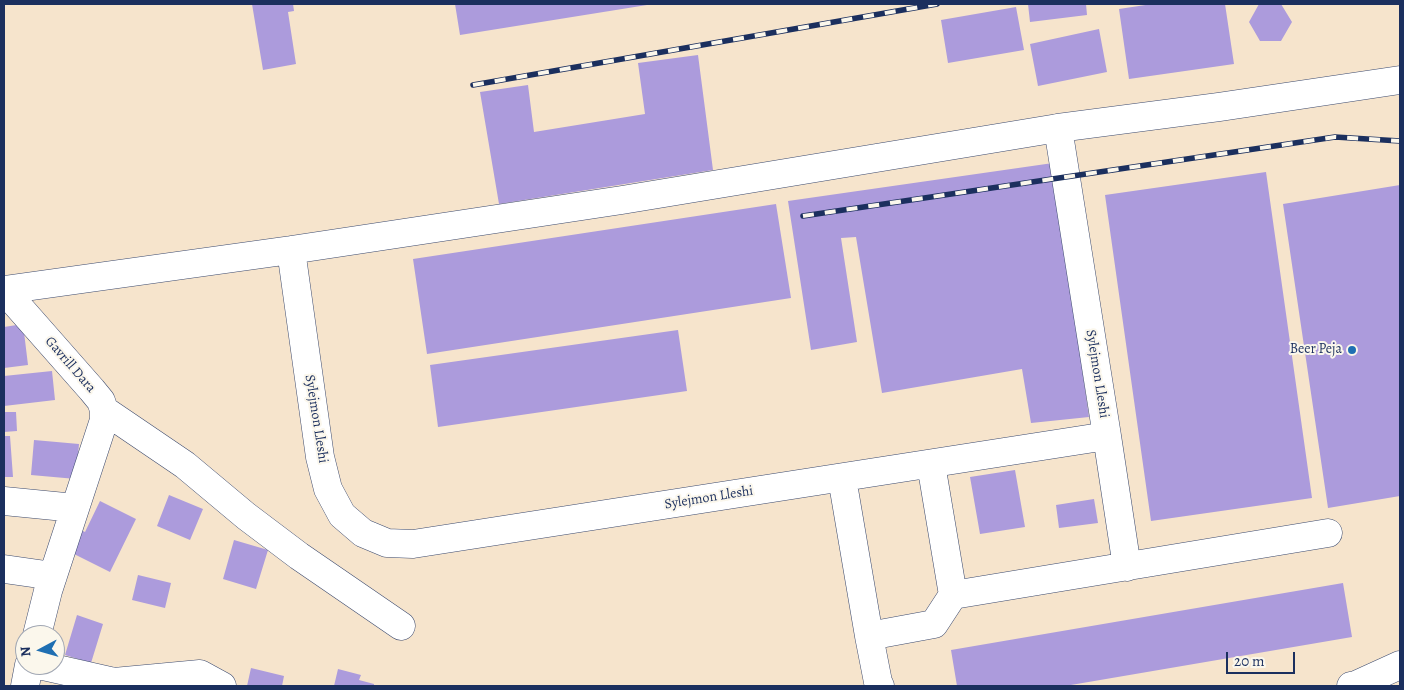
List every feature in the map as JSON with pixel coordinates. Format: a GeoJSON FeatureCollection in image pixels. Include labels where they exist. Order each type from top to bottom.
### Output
{"type":"FeatureCollection","features":[{"type":"Feature","properties":{"kind":"street"},"geometry":{"type":"LineString","coordinates":[[4,290],[291,250],[622,200],[1058,128],[1219,107],[1400,80]]}},
{"type":"Feature","properties":{"kind":"street","name":"Sylejmon Lleshi"},"geometry":{"type":"LineString","coordinates":[[291,250],[320,457],[328,489],[342,515],[363,533],[387,543],[413,544],[931,464],[1107,436],[1058,128]]}},
{"type":"Feature","properties":{"kind":"street","name":"Gavrill Dara"},"geometry":{"type":"LineString","coordinates":[[4,290],[92,390],[101,401],[104,410]]}},
{"type":"Feature","properties":{"kind":"street"},"geometry":{"type":"LineString","coordinates":[[40,625],[53,576],[104,420],[104,410]]}},
{"type":"Feature","properties":{"kind":"street"},"geometry":{"type":"LineString","coordinates":[[104,410],[185,465],[246,516],[299,556],[401,626]]}},
{"type":"Feature","properties":{"kind":"street"},"geometry":{"type":"LineString","coordinates":[[1107,436],[1127,567]]}},
{"type":"Feature","properties":{"kind":"street"},"geometry":{"type":"LineString","coordinates":[[869,636],[934,624],[953,595],[931,464]]}},
{"type":"Feature","properties":{"kind":"street"},"geometry":{"type":"LineString","coordinates":[[842,478],[869,636],[880,686]]}},
{"type":"Feature","properties":{"kind":"street"},"geometry":{"type":"LineString","coordinates":[[4,501],[75,508]]}},
{"type":"Feature","properties":{"kind":"street"},"geometry":{"type":"LineString","coordinates":[[953,595],[1328,533]]}},
{"type":"Feature","properties":{"kind":"street"},"geometry":{"type":"LineString","coordinates":[[4,570],[53,576]]}},
{"type":"Feature","properties":{"kind":"street"},"geometry":{"type":"LineString","coordinates":[[1351,686],[1400,665]]}},
{"type":"Feature","properties":{"kind":"street"},"geometry":{"type":"LineString","coordinates":[[65,671],[114,682],[200,674],[222,686]]}},
{"type":"Feature","properties":{"kind":"building"},"geometry":{"type":"Polygon","coordinates":[[[252,4],[293,4],[294,11],[288,12],[296,64],[263,70],[252,4]]]}},
{"type":"Feature","properties":{"kind":"building"},"geometry":{"type":"Polygon","coordinates":[[[455,4],[647,4],[647,5],[460,35],[455,4]]]}},
{"type":"Feature","properties":{"kind":"building"},"geometry":{"type":"Polygon","coordinates":[[[1028,4],[1086,4],[1087,15],[1030,22],[1028,4]]]}},
{"type":"Feature","properties":{"kind":"building"},"geometry":{"type":"Polygon","coordinates":[[[1152,4],[1225,4],[1234,64],[1129,79],[1119,9],[1152,4]]]}},
{"type":"Feature","properties":{"kind":"building"},"geometry":{"type":"Polygon","coordinates":[[[1259,4],[1281,4],[1292,22],[1281,41],[1260,41],[1249,22],[1259,4]]]}},
{"type":"Feature","properties":{"kind":"building"},"geometry":{"type":"Polygon","coordinates":[[[1016,7],[1024,50],[948,63],[941,20],[1016,7]]]}},
{"type":"Feature","properties":{"kind":"building"},"geometry":{"type":"Polygon","coordinates":[[[1099,29],[1107,72],[1038,86],[1030,44],[1099,29]]]}},
{"type":"Feature","properties":{"kind":"building"},"geometry":{"type":"Polygon","coordinates":[[[698,55],[713,170],[499,204],[480,92],[528,85],[534,132],[645,114],[638,63],[698,55]]]}},
{"type":"Feature","properties":{"kind":"building"},"geometry":{"type":"Polygon","coordinates":[[[1053,163],[1089,417],[1031,423],[1022,369],[882,393],[856,237],[841,238],[857,342],[811,350],[788,201],[1053,163]]]}},
{"type":"Feature","properties":{"kind":"building"},"geometry":{"type":"Polygon","coordinates":[[[1266,172],[1312,498],[1151,521],[1105,195],[1266,172]]]}},
{"type":"Feature","properties":{"kind":"building","name":"Beer Peja"},"geometry":{"type":"Polygon","coordinates":[[[1400,185],[1400,496],[1328,508],[1283,204],[1400,185]]]}},
{"type":"Feature","properties":{"kind":"building"},"geometry":{"type":"Polygon","coordinates":[[[776,204],[791,298],[427,354],[413,259],[776,204]]]}},
{"type":"Feature","properties":{"kind":"building"},"geometry":{"type":"Polygon","coordinates":[[[23,324],[28,365],[4,368],[4,327],[23,324]]]}},
{"type":"Feature","properties":{"kind":"building"},"geometry":{"type":"Polygon","coordinates":[[[678,330],[687,391],[438,427],[430,365],[678,330]]]}},
{"type":"Feature","properties":{"kind":"building"},"geometry":{"type":"Polygon","coordinates":[[[52,371],[55,400],[4,406],[4,376],[52,371]]]}},
{"type":"Feature","properties":{"kind":"building"},"geometry":{"type":"Polygon","coordinates":[[[4,412],[16,412],[17,431],[4,432],[4,412]]]}},
{"type":"Feature","properties":{"kind":"building"},"geometry":{"type":"Polygon","coordinates":[[[4,436],[10,436],[13,477],[4,477],[4,436]]]}},
{"type":"Feature","properties":{"kind":"building"},"geometry":{"type":"Polygon","coordinates":[[[34,440],[79,444],[76,479],[31,475],[34,440]]]}},
{"type":"Feature","properties":{"kind":"building"},"geometry":{"type":"Polygon","coordinates":[[[1015,470],[1025,527],[980,534],[970,477],[1015,470]]]}},
{"type":"Feature","properties":{"kind":"building"},"geometry":{"type":"Polygon","coordinates":[[[169,495],[203,509],[190,540],[157,526],[169,495]]]}},
{"type":"Feature","properties":{"kind":"building"},"geometry":{"type":"Polygon","coordinates":[[[1094,499],[1098,523],[1059,528],[1056,505],[1094,499]]]}},
{"type":"Feature","properties":{"kind":"building"},"geometry":{"type":"Polygon","coordinates":[[[100,501],[136,519],[110,572],[68,551],[79,529],[85,532],[100,501]]]}},
{"type":"Feature","properties":{"kind":"building"},"geometry":{"type":"Polygon","coordinates":[[[234,540],[268,550],[256,589],[223,579],[234,540]]]}},
{"type":"Feature","properties":{"kind":"building"},"geometry":{"type":"Polygon","coordinates":[[[138,575],[171,583],[165,608],[132,600],[138,575]]]}},
{"type":"Feature","properties":{"kind":"building"},"geometry":{"type":"Polygon","coordinates":[[[1343,583],[1352,637],[1065,686],[957,686],[951,650],[1343,583]]]}},
{"type":"Feature","properties":{"kind":"building"},"geometry":{"type":"Polygon","coordinates":[[[77,615],[103,624],[91,663],[65,655],[77,615]]]}},
{"type":"Feature","properties":{"kind":"building"},"geometry":{"type":"Polygon","coordinates":[[[251,668],[284,676],[282,686],[247,686],[251,668]]]}},
{"type":"Feature","properties":{"kind":"building"},"geometry":{"type":"Polygon","coordinates":[[[338,669],[361,675],[359,680],[374,684],[374,686],[334,686],[338,669]]]}},
{"type":"Feature","properties":{"kind":"railway"},"geometry":{"type":"LineString","coordinates":[[473,85],[937,4]]}},
{"type":"Feature","properties":{"kind":"railway"},"geometry":{"type":"LineString","coordinates":[[803,216],[1335,137],[1400,141]]}},
{"type":"Feature","properties":{"kind":"place","name":"Beer Peja"},"geometry":{"type":"Point","coordinates":[1352,350]}}]}
